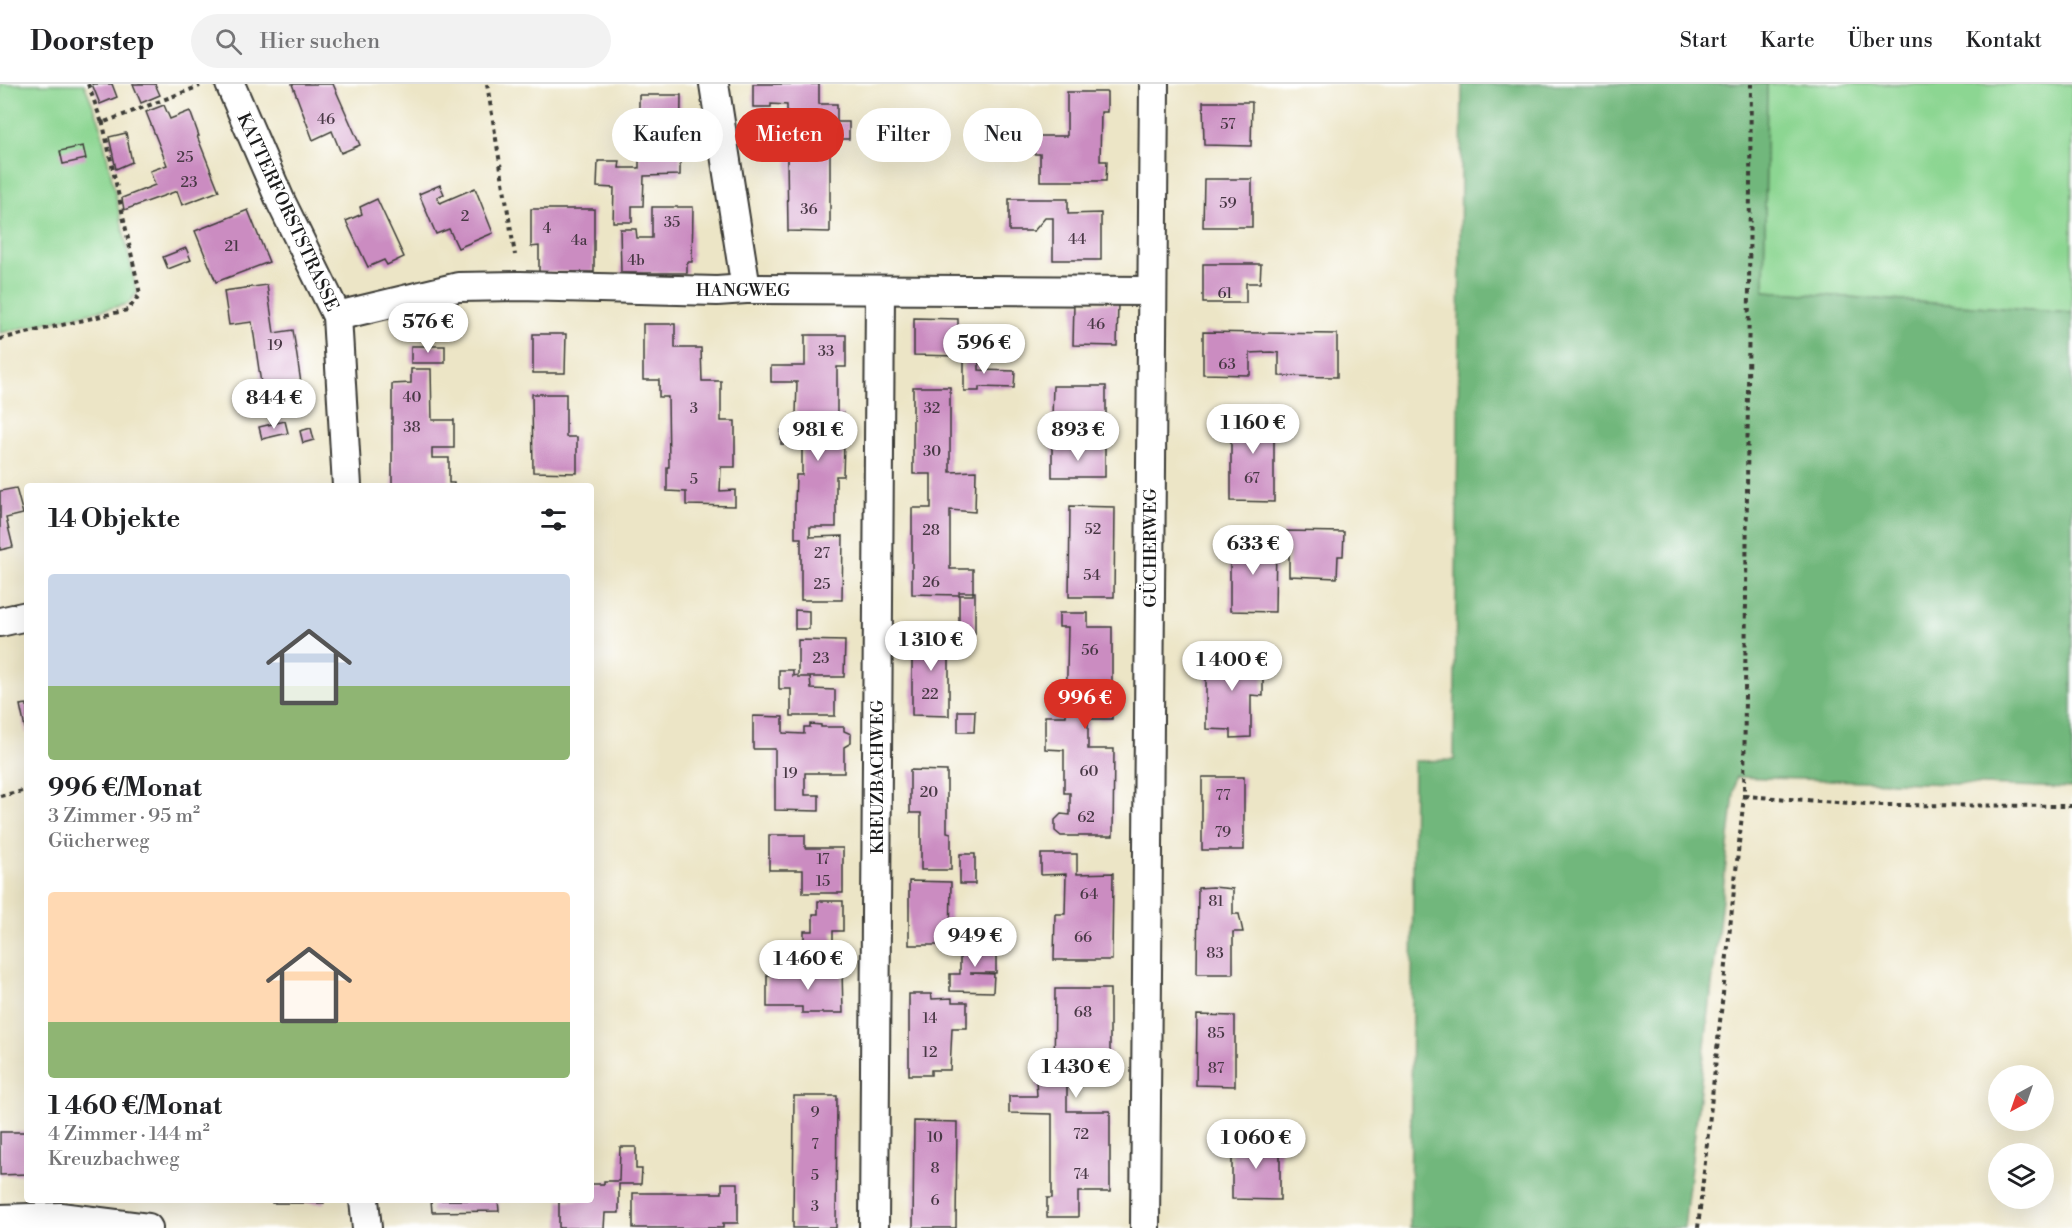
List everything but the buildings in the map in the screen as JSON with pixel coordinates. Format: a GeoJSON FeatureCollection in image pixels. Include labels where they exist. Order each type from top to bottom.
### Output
{"type":"FeatureCollection","features":[{"type":"Feature","properties":{"kind":"street","name":"KATTERFORSTSTRASSE"},"geometry":{"type":"LineString","coordinates":[[230,84],[280,202],[337,316],[346,483]]}},
{"type":"Feature","properties":{"kind":"street"},"geometry":{"type":"LineString","coordinates":[[714,84],[746,289]]}},
{"type":"Feature","properties":{"kind":"street","name":"GÜCHERWEG"},"geometry":{"type":"LineString","coordinates":[[1145,1228],[1154,84]]}},
{"type":"Feature","properties":{"kind":"street","name":"HANGWEG"},"geometry":{"type":"LineString","coordinates":[[337,316],[458,287],[520,286],[717,291],[746,289],[1152,291]]}},
{"type":"Feature","properties":{"kind":"street","name":"KREUZBACHWEG"},"geometry":{"type":"LineString","coordinates":[[874,1228],[880,290]]}},
{"type":"Feature","properties":{"kind":"street"},"geometry":{"type":"LineString","coordinates":[[0,621],[24,616]]}},
{"type":"Feature","properties":{"kind":"street"},"geometry":{"type":"LineString","coordinates":[[364,1203],[368,1228]]}},
{"type":"Feature","properties":{"kind":"street"},"geometry":{"type":"LineString","coordinates":[[0,1219],[148,1228]]}},
{"type":"Feature","properties":{"kind":"path"},"geometry":{"type":"LineString","coordinates":[[0,339],[128,310],[140,294],[102,121],[88,84]]}},
{"type":"Feature","properties":{"kind":"path"},"geometry":{"type":"LineString","coordinates":[[102,121],[206,84]]}},
{"type":"Feature","properties":{"kind":"path"},"geometry":{"type":"LineString","coordinates":[[487,84],[520,286]]}},
{"type":"Feature","properties":{"kind":"path"},"geometry":{"type":"LineString","coordinates":[[1698,1228],[1744,796],[1751,84]]}},
{"type":"Feature","properties":{"kind":"path"},"geometry":{"type":"LineString","coordinates":[[0,796],[24,791]]}},
{"type":"Feature","properties":{"kind":"path"},"geometry":{"type":"LineString","coordinates":[[1744,796],[1882,805],[2072,807]]}},
{"type":"Feature","properties":{"kind":"green space"},"geometry":{"type":"Polygon","coordinates":[[[0,84],[84,84],[99,120],[137,293],[128,304],[0,333],[0,84]]]}},
{"type":"Feature","properties":{"kind":"green space"},"geometry":{"type":"Polygon","coordinates":[[[1462,84],[1767,84],[1764,291],[2072,313],[2072,788],[1736,777],[1684,1228],[1410,1228],[1414,761],[1454,760],[1462,84]]]}},
{"type":"Feature","properties":{"kind":"green space"},"geometry":{"type":"Polygon","coordinates":[[[1767,84],[2072,84],[2072,313],[1764,291],[1767,84]]]}}]}
